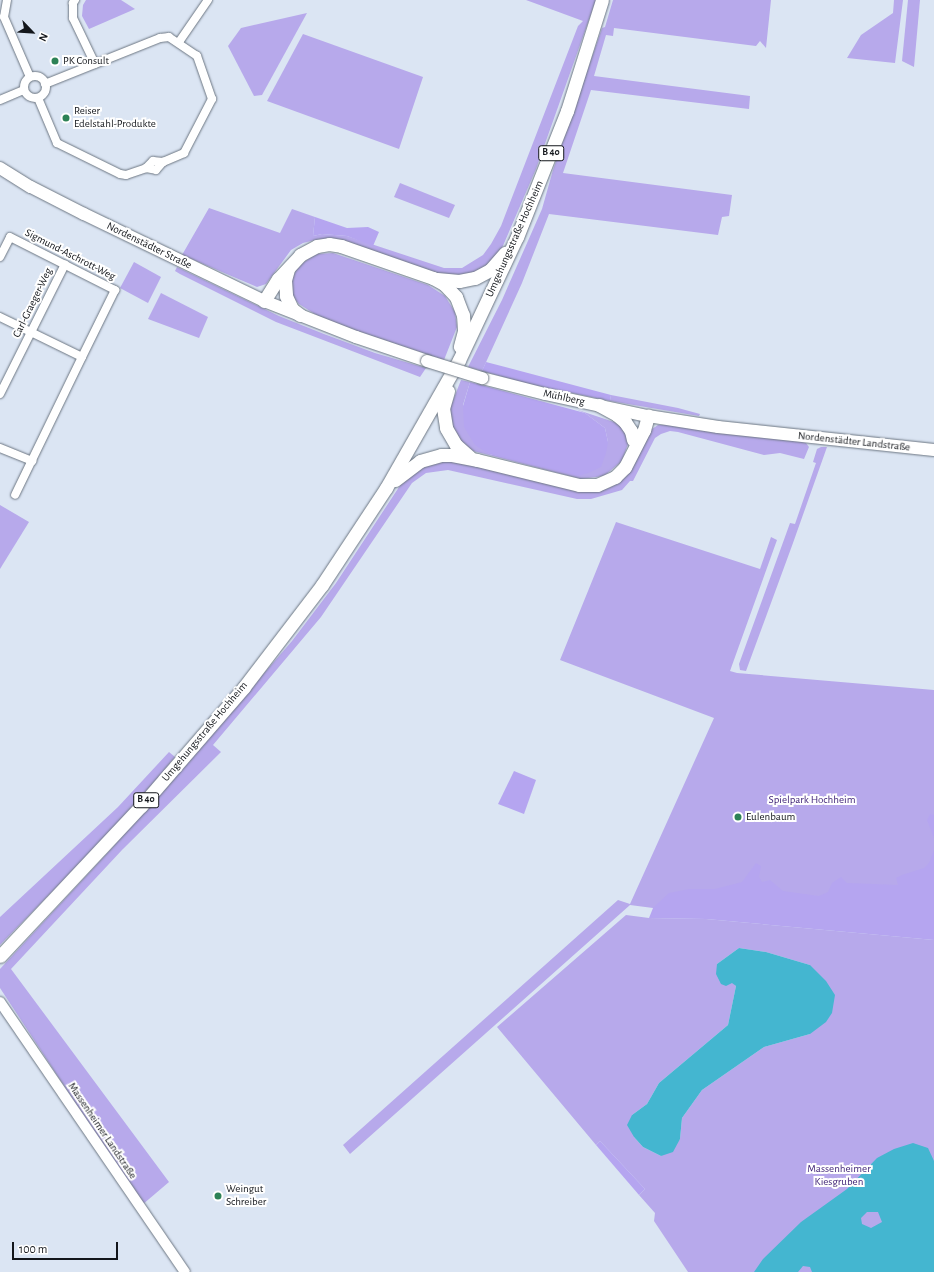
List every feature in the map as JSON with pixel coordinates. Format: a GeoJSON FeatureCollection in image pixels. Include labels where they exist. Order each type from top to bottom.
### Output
{"type":"FeatureCollection","features":[{"type":"Feature","properties":{"kind":"main road","name":"Umgehungsstraße Hochheim"},"geometry":{"type":"LineString","coordinates":[[459,360],[518,237],[567,111],[602,0]]}},
{"type":"Feature","properties":{"kind":"main road","name":"Nordenstädter Straße"},"geometry":{"type":"LineString","coordinates":[[1,169],[84,214],[266,302],[356,337],[427,362]]}},
{"type":"Feature","properties":{"kind":"main road"},"geometry":{"type":"LineString","coordinates":[[433,278],[459,281],[482,274],[496,264],[518,237]]}},
{"type":"Feature","properties":{"kind":"main road"},"geometry":{"type":"LineString","coordinates":[[266,302],[272,288],[300,254],[311,248],[323,245],[335,244],[433,278],[444,284],[453,293],[463,315],[464,331],[451,376]]}},
{"type":"Feature","properties":{"kind":"main road"},"geometry":{"type":"LineString","coordinates":[[266,302],[278,295],[285,280],[289,266]]}},
{"type":"Feature","properties":{"kind":"main road"},"geometry":{"type":"LineString","coordinates":[[285,280],[287,301],[292,309],[300,316]]}},
{"type":"Feature","properties":{"kind":"main road"},"geometry":{"type":"LineString","coordinates":[[459,360],[444,402],[444,422],[448,435],[456,446],[477,460]]}},
{"type":"Feature","properties":{"kind":"main road","name":"B 40"},"geometry":{"type":"LineString","coordinates":[[386,488],[408,452],[459,360]]}},
{"type":"Feature","properties":{"kind":"main road","name":"Mühlberg"},"geometry":{"type":"LineString","coordinates":[[427,362],[482,378],[648,416],[774,433]]}},
{"type":"Feature","properties":{"kind":"main road"},"geometry":{"type":"LineString","coordinates":[[599,405],[617,415],[625,422],[633,440]]}},
{"type":"Feature","properties":{"kind":"main road"},"geometry":{"type":"LineString","coordinates":[[632,454],[635,428],[640,421],[648,416]]}},
{"type":"Feature","properties":{"kind":"main road"},"geometry":{"type":"LineString","coordinates":[[386,488],[411,466],[430,457],[452,455],[579,485],[591,486],[603,483],[615,477],[625,467],[644,430],[648,416]]}},
{"type":"Feature","properties":{"kind":"main road","name":"Nordenstädter Landstraße"},"geometry":{"type":"LineString","coordinates":[[774,433],[934,450]]}},
{"type":"Feature","properties":{"kind":"main road","name":"Umgehungsstraße Hochheim"},"geometry":{"type":"LineString","coordinates":[[0,956],[141,806],[244,687],[322,585],[386,488]]}},
{"type":"Feature","properties":{"kind":"street"},"geometry":{"type":"LineString","coordinates":[[7,0],[2,18],[30,77]]}},
{"type":"Feature","properties":{"kind":"street"},"geometry":{"type":"LineString","coordinates":[[75,0],[73,3],[73,18],[95,64]]}},
{"type":"Feature","properties":{"kind":"street"},"geometry":{"type":"LineString","coordinates":[[179,42],[208,0]]}},
{"type":"Feature","properties":{"kind":"street"},"geometry":{"type":"LineString","coordinates":[[38,98],[57,143],[120,174],[126,175],[146,168],[156,170],[163,162],[180,155],[187,149],[212,99],[197,56],[179,42],[169,37],[160,38],[45,84]]}},
{"type":"Feature","properties":{"kind":"street"},"geometry":{"type":"LineString","coordinates":[[24,90],[31,97],[38,98],[43,94],[45,84],[41,78],[30,77]]}},
{"type":"Feature","properties":{"kind":"street"},"geometry":{"type":"LineString","coordinates":[[24,90],[26,81],[30,77]]}},
{"type":"Feature","properties":{"kind":"street"},"geometry":{"type":"LineString","coordinates":[[0,100],[24,90]]}},
{"type":"Feature","properties":{"kind":"street","name":"Sigmund-Aschrott-Weg"},"geometry":{"type":"LineString","coordinates":[[0,257],[10,237],[114,290],[82,358]]}},
{"type":"Feature","properties":{"kind":"street","name":"Carl-Graeger-Weg"},"geometry":{"type":"LineString","coordinates":[[0,394],[65,264]]}},
{"type":"Feature","properties":{"kind":"street"},"geometry":{"type":"LineString","coordinates":[[0,317],[82,358],[15,495]]}},
{"type":"Feature","properties":{"kind":"street"},"geometry":{"type":"LineString","coordinates":[[0,448],[32,460]]}},
{"type":"Feature","properties":{"kind":"street","name":"Massenheimer Landstraße"},"geometry":{"type":"LineString","coordinates":[[0,1002],[185,1272]]}},
{"type":"Feature","properties":{"kind":"green space"},"geometry":{"type":"Polygon","coordinates":[[[86,0],[121,0],[135,9],[89,29],[82,16],[83,5],[86,0]]]}},
{"type":"Feature","properties":{"kind":"green space"},"geometry":{"type":"Polygon","coordinates":[[[526,0],[596,0],[536,169],[502,248],[497,257],[477,272],[465,276],[441,274],[330,239],[315,240],[303,243],[291,250],[266,284],[257,287],[182,255],[209,208],[280,233],[292,209],[315,217],[313,236],[322,234],[347,236],[444,268],[462,268],[483,255],[501,226],[578,26],[583,21],[526,0]]]}},
{"type":"Feature","properties":{"kind":"green space"},"geometry":{"type":"Polygon","coordinates":[[[613,0],[771,0],[766,48],[760,41],[756,46],[614,28],[613,36],[606,35],[594,76],[750,96],[749,109],[591,90],[563,173],[732,195],[729,216],[722,217],[718,235],[549,214],[522,283],[482,371],[468,367],[502,300],[542,209],[553,170],[602,28],[605,27],[613,0]]]}},
{"type":"Feature","properties":{"kind":"green space"},"geometry":{"type":"Polygon","coordinates":[[[894,0],[903,0],[895,63],[847,58],[861,35],[893,13],[894,0]]]}},
{"type":"Feature","properties":{"kind":"green space"},"geometry":{"type":"Polygon","coordinates":[[[908,0],[920,0],[914,67],[902,61],[908,0]]]}},
{"type":"Feature","properties":{"kind":"green space"},"geometry":{"type":"Polygon","coordinates":[[[307,13],[262,95],[254,96],[228,46],[241,28],[307,13]]]}},
{"type":"Feature","properties":{"kind":"green space"},"geometry":{"type":"Polygon","coordinates":[[[303,34],[423,77],[399,149],[267,101],[303,34]]]}},
{"type":"Feature","properties":{"kind":"green space"},"geometry":{"type":"Polygon","coordinates":[[[400,183],[455,205],[449,218],[394,197],[400,183]]]}},
{"type":"Feature","properties":{"kind":"green space"},"geometry":{"type":"Polygon","coordinates":[[[333,253],[428,285],[445,296],[455,312],[457,327],[444,360],[324,320],[299,304],[293,297],[290,289],[291,281],[298,266],[316,254],[333,253]]]}},
{"type":"Feature","properties":{"kind":"green space"},"geometry":{"type":"Polygon","coordinates":[[[134,262],[161,277],[148,303],[120,288],[134,262]]]}},
{"type":"Feature","properties":{"kind":"green space"},"geometry":{"type":"Polygon","coordinates":[[[177,267],[279,316],[375,353],[426,368],[420,377],[276,322],[180,274],[175,271],[177,267]]]}},
{"type":"Feature","properties":{"kind":"green space"},"geometry":{"type":"Polygon","coordinates":[[[161,293],[208,317],[199,338],[148,319],[161,293]]]}},
{"type":"Feature","properties":{"kind":"green space"},"geometry":{"type":"Polygon","coordinates":[[[461,380],[470,382],[463,405],[489,454],[506,457],[608,442],[605,428],[585,413],[575,409],[614,422],[624,427],[629,441],[622,461],[604,476],[581,479],[473,451],[458,439],[452,429],[450,418],[450,408],[461,380]]]}},
{"type":"Feature","properties":{"kind":"green space"},"geometry":{"type":"Polygon","coordinates":[[[611,395],[678,408],[700,414],[699,416],[610,401],[611,395]]]}},
{"type":"Feature","properties":{"kind":"green space"},"geometry":{"type":"Polygon","coordinates":[[[658,425],[670,425],[798,441],[806,443],[809,447],[804,459],[780,453],[764,455],[670,431],[655,438],[633,481],[630,481],[622,490],[591,499],[577,499],[448,470],[426,473],[412,483],[321,617],[213,745],[221,752],[122,850],[11,969],[169,1182],[142,1205],[0,988],[0,969],[112,848],[292,641],[336,583],[401,484],[413,471],[433,462],[449,461],[597,491],[609,488],[622,480],[631,470],[648,435],[652,429],[658,425]]]}},
{"type":"Feature","properties":{"kind":"green space"},"geometry":{"type":"Polygon","coordinates":[[[827,447],[793,543],[746,671],[740,670],[739,664],[790,523],[795,524],[816,463],[813,462],[817,449],[827,447]]]}},
{"type":"Feature","properties":{"kind":"green space"},"geometry":{"type":"Polygon","coordinates":[[[0,505],[29,522],[0,569],[0,505]]]}},
{"type":"Feature","properties":{"kind":"green space","name":"Spielpark Hochheim"},"geometry":{"type":"Polygon","coordinates":[[[616,522],[760,569],[771,537],[777,540],[730,671],[737,673],[934,690],[934,932],[630,905],[350,1154],[343,1145],[618,900],[630,904],[714,718],[560,660],[616,522]]]}},
{"type":"Feature","properties":{"kind":"green space"},"geometry":{"type":"Polygon","coordinates":[[[169,752],[175,757],[124,818],[0,945],[0,917],[118,807],[169,752]]]}},
{"type":"Feature","properties":{"kind":"green space","name":"Massenheimer Kiesgruben"},"geometry":{"type":"Polygon","coordinates":[[[626,915],[649,918],[706,919],[934,940],[934,1272],[688,1272],[654,1221],[655,1213],[639,1195],[645,1189],[600,1141],[596,1145],[497,1027],[626,915]],[[739,948],[717,964],[736,986],[728,1025],[659,1083],[647,1104],[632,1115],[634,1137],[643,1147],[661,1156],[680,1139],[682,1118],[702,1090],[764,1047],[810,1034],[810,965],[766,952],[739,948]]]}},
{"type":"Feature","properties":{"kind":"shaded area"},"geometry":{"type":"Polygon","coordinates":[[[315,217],[347,228],[368,227],[379,232],[373,246],[347,236],[322,234],[313,236],[315,217]]]}},
{"type":"Feature","properties":{"kind":"shaded area"},"geometry":{"type":"Polygon","coordinates":[[[486,362],[611,395],[610,401],[524,383],[482,371],[486,362]]]}},
{"type":"Feature","properties":{"kind":"shaded area"},"geometry":{"type":"Polygon","coordinates":[[[470,382],[585,413],[605,428],[608,442],[601,467],[578,476],[489,454],[475,445],[464,427],[463,406],[470,382]]]}},
{"type":"Feature","properties":{"kind":"shaded area"},"geometry":{"type":"Polygon","coordinates":[[[514,771],[536,780],[524,814],[498,804],[514,771]]]}},
{"type":"Feature","properties":{"kind":"shaded area"},"geometry":{"type":"Polygon","coordinates":[[[930,814],[934,815],[934,838],[927,820],[930,814]]]}},
{"type":"Feature","properties":{"kind":"shaded area"},"geometry":{"type":"Polygon","coordinates":[[[934,850],[934,940],[706,919],[649,918],[653,908],[669,893],[689,889],[715,889],[742,882],[756,863],[761,866],[759,877],[762,882],[770,880],[783,891],[819,896],[828,892],[832,883],[841,877],[847,883],[898,885],[896,878],[924,868],[929,863],[934,850]]]}},
{"type":"Feature","properties":{"kind":"shaded area"},"geometry":{"type":"Polygon","coordinates":[[[600,1141],[645,1189],[639,1195],[596,1145],[600,1141]]]}},
{"type":"Feature","properties":{"kind":"water"},"geometry":{"type":"Polygon","coordinates":[[[739,948],[766,952],[810,965],[826,981],[835,995],[832,1013],[826,1022],[810,1034],[764,1047],[702,1090],[682,1118],[680,1139],[673,1152],[661,1156],[643,1147],[634,1137],[627,1125],[632,1115],[647,1104],[659,1083],[728,1025],[736,986],[732,983],[726,986],[721,984],[716,974],[717,964],[739,948]]]}},
{"type":"Feature","properties":{"kind":"water"},"geometry":{"type":"Polygon","coordinates":[[[913,1143],[928,1148],[934,1161],[934,1272],[812,1272],[810,1267],[803,1266],[798,1272],[754,1272],[763,1259],[801,1222],[847,1189],[877,1158],[894,1149],[913,1143]],[[867,1212],[861,1218],[862,1224],[871,1228],[882,1222],[878,1212],[867,1212]]]}},
{"type":"Feature","properties":{"kind":"place","name":"PK Consult"},"geometry":{"type":"Point","coordinates":[55,61]}},
{"type":"Feature","properties":{"kind":"place","name":"Reiser Edelstahl-Produkte"},"geometry":{"type":"Point","coordinates":[66,118]}},
{"type":"Feature","properties":{"kind":"place","name":"Eulenbaum"},"geometry":{"type":"Point","coordinates":[738,817]}},
{"type":"Feature","properties":{"kind":"place","name":"Weingut Schreiber"},"geometry":{"type":"Point","coordinates":[218,1196]}}]}
